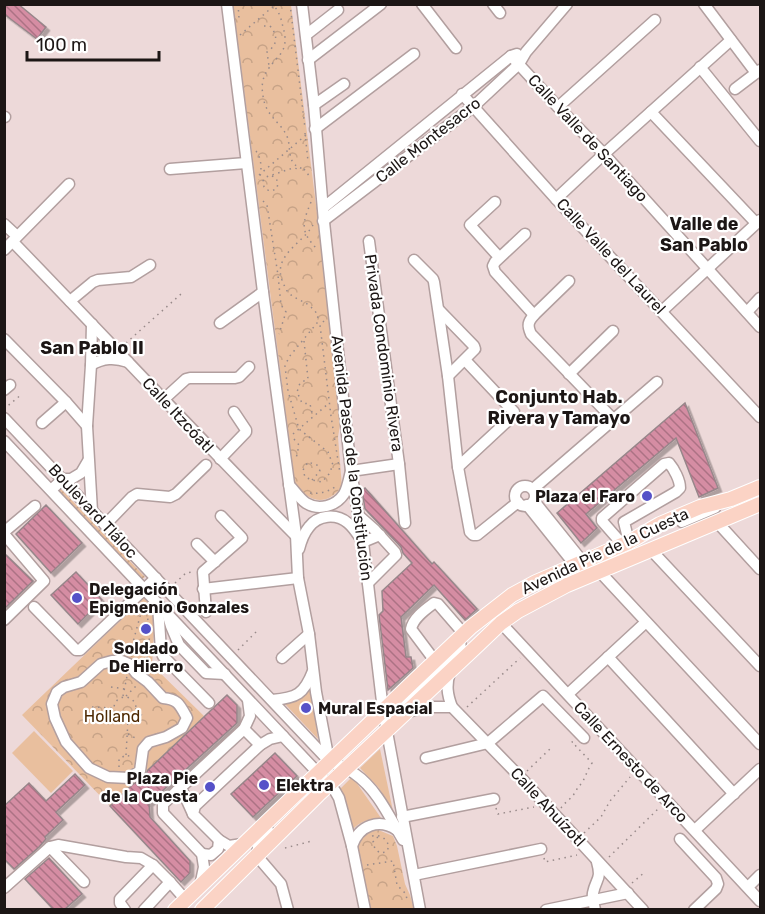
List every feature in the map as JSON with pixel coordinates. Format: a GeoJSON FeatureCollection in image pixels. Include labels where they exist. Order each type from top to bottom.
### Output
{"type":"FeatureCollection","features":[{"type":"Feature","properties":{"kind":"main road","name":"Avenida Pie de la Cuesta"},"geometry":{"type":"LineString","coordinates":[[180,904],[462,636],[521,590],[626,544],[660,524],[700,507],[731,500],[760,487]]}},
{"type":"Feature","properties":{"kind":"main road","name":"Avenida Pie de la Cuesta"},"geometry":{"type":"LineString","coordinates":[[202,909],[329,785],[501,623],[535,601],[567,585],[760,504]]}},
{"type":"Feature","properties":{"kind":"main road"},"geometry":{"type":"LineString","coordinates":[[329,785],[330,760]]}},
{"type":"Feature","properties":{"kind":"street"},"geometry":{"type":"LineString","coordinates":[[227,4],[246,163],[254,182],[263,292],[290,485],[298,578],[330,760]]}},
{"type":"Feature","properties":{"kind":"street","name":"Avenida Paseo de la Constitución"},"geometry":{"type":"LineString","coordinates":[[302,4],[314,105],[310,132],[323,208],[319,221],[351,471],[363,542],[383,710],[420,906]]}},
{"type":"Feature","properties":{"kind":"street"},"geometry":{"type":"LineString","coordinates":[[308,60],[381,4]]}},
{"type":"Feature","properties":{"kind":"street"},"geometry":{"type":"LineString","coordinates":[[422,4],[456,48]]}},
{"type":"Feature","properties":{"kind":"street","name":"Calle Montesacro"},"geometry":{"type":"LineString","coordinates":[[319,221],[474,106],[519,64],[526,52],[567,4]]}},
{"type":"Feature","properties":{"kind":"street"},"geometry":{"type":"LineString","coordinates":[[704,4],[758,71],[735,89]]}},
{"type":"Feature","properties":{"kind":"street"},"geometry":{"type":"LineString","coordinates":[[306,35],[338,10]]}},
{"type":"Feature","properties":{"kind":"street"},"geometry":{"type":"LineString","coordinates":[[558,107],[655,20]]}},
{"type":"Feature","properties":{"kind":"street"},"geometry":{"type":"LineString","coordinates":[[556,199],[731,40]]}},
{"type":"Feature","properties":{"kind":"street","name":"Calle Montesacro"},"geometry":{"type":"LineString","coordinates":[[323,208],[511,56],[526,52]]}},
{"type":"Feature","properties":{"kind":"street"},"geometry":{"type":"LineString","coordinates":[[310,132],[414,54]]}},
{"type":"Feature","properties":{"kind":"street","name":"Calle Valle de Santiago"},"geometry":{"type":"LineString","coordinates":[[511,56],[709,268],[760,327]]}},
{"type":"Feature","properties":{"kind":"street"},"geometry":{"type":"LineString","coordinates":[[700,67],[760,141]]}},
{"type":"Feature","properties":{"kind":"street"},"geometry":{"type":"LineString","coordinates":[[314,105],[344,84]]}},
{"type":"Feature","properties":{"kind":"street","name":"Calle Valle del Laurel"},"geometry":{"type":"LineString","coordinates":[[462,94],[556,199],[760,416]]}},
{"type":"Feature","properties":{"kind":"street"},"geometry":{"type":"LineString","coordinates":[[651,112],[758,222],[662,311]]}},
{"type":"Feature","properties":{"kind":"street"},"geometry":{"type":"LineString","coordinates":[[170,169],[246,163]]}},
{"type":"Feature","properties":{"kind":"street"},"geometry":{"type":"LineString","coordinates":[[11,243],[69,184]]}},
{"type":"Feature","properties":{"kind":"street"},"geometry":{"type":"LineString","coordinates":[[495,202],[470,225],[499,257]]}},
{"type":"Feature","properties":{"kind":"street","name":"Calle Itzcóatl"},"geometry":{"type":"LineString","coordinates":[[4,224],[11,243],[118,350],[163,400],[296,535]]}},
{"type":"Feature","properties":{"kind":"street"},"geometry":{"type":"LineString","coordinates":[[525,234],[499,257],[494,264],[494,269],[534,315]]}},
{"type":"Feature","properties":{"kind":"street","name":"Privada Condominio Rivera"},"geometry":{"type":"LineString","coordinates":[[369,241],[405,524]]}},
{"type":"Feature","properties":{"kind":"street"},"geometry":{"type":"LineString","coordinates":[[414,260],[433,279],[459,467],[470,532],[473,535],[477,535],[528,499],[613,419],[657,382]]}},
{"type":"Feature","properties":{"kind":"street"},"geometry":{"type":"LineString","coordinates":[[70,301],[93,282],[131,277],[150,265]]}},
{"type":"Feature","properties":{"kind":"street"},"geometry":{"type":"LineString","coordinates":[[569,281],[534,315],[528,325],[531,334],[613,419]]}},
{"type":"Feature","properties":{"kind":"street"},"geometry":{"type":"LineString","coordinates":[[220,323],[263,292]]}},
{"type":"Feature","properties":{"kind":"street"},"geometry":{"type":"LineString","coordinates":[[747,312],[760,298]]}},
{"type":"Feature","properties":{"kind":"street"},"geometry":{"type":"LineString","coordinates":[[439,310],[474,346],[473,352],[448,376]]}},
{"type":"Feature","properties":{"kind":"street"},"geometry":{"type":"LineString","coordinates":[[92,324],[87,426],[92,511]]}},
{"type":"Feature","properties":{"kind":"street"},"geometry":{"type":"LineString","coordinates":[[569,374],[613,331]]}},
{"type":"Feature","properties":{"kind":"street"},"geometry":{"type":"LineString","coordinates":[[4,339],[87,426]]}},
{"type":"Feature","properties":{"kind":"street"},"geometry":{"type":"LineString","coordinates":[[91,365],[103,359],[112,358],[120,358],[128,362]]}},
{"type":"Feature","properties":{"kind":"street"},"geometry":{"type":"LineString","coordinates":[[459,467],[514,415],[514,412],[465,360]]}},
{"type":"Feature","properties":{"kind":"street"},"geometry":{"type":"LineString","coordinates":[[163,400],[186,379],[195,377],[235,378],[249,367]]}},
{"type":"Feature","properties":{"kind":"street"},"geometry":{"type":"LineString","coordinates":[[42,423],[66,402]]}},
{"type":"Feature","properties":{"kind":"street"},"geometry":{"type":"LineString","coordinates":[[220,459],[246,432],[234,412]]}},
{"type":"Feature","properties":{"kind":"street","name":"Boulevard Tláloc"},"geometry":{"type":"LineString","coordinates":[[4,418],[330,760],[355,774],[369,788],[408,848]]}},
{"type":"Feature","properties":{"kind":"street","name":"Boulevard Tláloc"},"geometry":{"type":"LineString","coordinates":[[4,441],[329,785]]}},
{"type":"Feature","properties":{"kind":"street"},"geometry":{"type":"LineString","coordinates":[[51,490],[63,479],[71,479],[81,472],[88,461]]}},
{"type":"Feature","properties":{"kind":"street"},"geometry":{"type":"LineString","coordinates":[[669,463],[680,488],[624,522],[626,544],[602,521],[602,518],[664,464],[669,463]]}},
{"type":"Feature","properties":{"kind":"street","name":"Privada Condominio Rivera"},"geometry":{"type":"LineString","coordinates":[[351,471],[399,464]]}},
{"type":"Feature","properties":{"kind":"street"},"geometry":{"type":"LineString","coordinates":[[105,525],[136,494],[170,496],[176,494],[206,465]]}},
{"type":"Feature","properties":{"kind":"street"},"geometry":{"type":"LineString","coordinates":[[290,485],[300,498],[309,504],[324,507],[334,503],[342,496],[351,471]]}},
{"type":"Feature","properties":{"kind":"street"},"geometry":{"type":"LineString","coordinates":[[528,499],[579,563]]}},
{"type":"Feature","properties":{"kind":"street"},"geometry":{"type":"LineString","coordinates":[[4,620],[44,581],[4,533],[35,506]]}},
{"type":"Feature","properties":{"kind":"street"},"geometry":{"type":"LineString","coordinates":[[358,515],[380,535],[396,555],[368,583]]}},
{"type":"Feature","properties":{"kind":"street"},"geometry":{"type":"LineString","coordinates":[[206,612],[202,572],[242,538],[221,516]]}},
{"type":"Feature","properties":{"kind":"street"},"geometry":{"type":"LineString","coordinates":[[297,552],[308,528],[316,520],[328,516],[347,522],[363,542],[380,535]]}},
{"type":"Feature","properties":{"kind":"street"},"geometry":{"type":"LineString","coordinates":[[717,522],[760,569]]}},
{"type":"Feature","properties":{"kind":"street"},"geometry":{"type":"LineString","coordinates":[[197,544],[215,562]]}},
{"type":"Feature","properties":{"kind":"street"},"geometry":{"type":"LineString","coordinates":[[651,550],[760,666]]}},
{"type":"Feature","properties":{"kind":"street"},"geometry":{"type":"LineString","coordinates":[[598,571],[760,744]]}},
{"type":"Feature","properties":{"kind":"street"},"geometry":{"type":"LineString","coordinates":[[156,578],[151,597],[163,656],[209,704]]}},
{"type":"Feature","properties":{"kind":"street"},"geometry":{"type":"LineString","coordinates":[[203,589],[298,578]]}},
{"type":"Feature","properties":{"kind":"street"},"geometry":{"type":"LineString","coordinates":[[34,608],[76,650],[151,597]]}},
{"type":"Feature","properties":{"kind":"street"},"geometry":{"type":"LineString","coordinates":[[383,710],[396,712],[461,652],[462,636],[435,603],[415,620],[411,628],[435,661]]}},
{"type":"Feature","properties":{"kind":"street"},"geometry":{"type":"LineString","coordinates":[[568,694],[646,622]]}},
{"type":"Feature","properties":{"kind":"street","name":"Calle Ernesto de Arco"},"geometry":{"type":"LineString","coordinates":[[501,623],[760,901]]}},
{"type":"Feature","properties":{"kind":"street"},"geometry":{"type":"LineString","coordinates":[[282,658],[309,634]]}},
{"type":"Feature","properties":{"kind":"street"},"geometry":{"type":"LineString","coordinates":[[608,657],[734,794]]}},
{"type":"Feature","properties":{"kind":"street"},"geometry":{"type":"LineString","coordinates":[[122,661],[129,664],[163,698],[180,705],[187,718],[182,729],[149,742],[143,749],[140,771],[129,778],[108,777],[89,768],[66,742],[55,718],[52,704],[57,692],[64,687],[81,682],[101,664],[122,661]]}},
{"type":"Feature","properties":{"kind":"street"},"geometry":{"type":"LineString","coordinates":[[451,669],[447,682],[447,695],[456,710]]}},
{"type":"Feature","properties":{"kind":"street"},"geometry":{"type":"LineString","coordinates":[[272,700],[296,696],[306,688],[313,671]]}},
{"type":"Feature","properties":{"kind":"street"},"geometry":{"type":"LineString","coordinates":[[426,758],[488,743],[543,696],[582,737]]}},
{"type":"Feature","properties":{"kind":"street"},"geometry":{"type":"LineString","coordinates":[[200,886],[204,867],[202,854],[163,813],[163,804],[244,729],[250,716],[248,700]]}},
{"type":"Feature","properties":{"kind":"street"},"geometry":{"type":"LineString","coordinates":[[408,712],[427,707],[456,710]]}},
{"type":"Feature","properties":{"kind":"street","name":"Calle Ahuízotl"},"geometry":{"type":"LineString","coordinates":[[456,710],[643,909]]}},
{"type":"Feature","properties":{"kind":"street"},"geometry":{"type":"LineString","coordinates":[[244,729],[260,745]]}},
{"type":"Feature","properties":{"kind":"street"},"geometry":{"type":"LineString","coordinates":[[193,814],[195,806],[260,745],[270,739],[283,736]]}},
{"type":"Feature","properties":{"kind":"street"},"geometry":{"type":"LineString","coordinates":[[695,830],[760,769]]}},
{"type":"Feature","properties":{"kind":"street"},"geometry":{"type":"LineString","coordinates":[[329,785],[339,798],[365,909]]}},
{"type":"Feature","properties":{"kind":"street"},"geometry":{"type":"LineString","coordinates":[[177,791],[184,794],[193,814],[219,840],[229,846],[243,844]]}},
{"type":"Feature","properties":{"kind":"street"},"geometry":{"type":"LineString","coordinates":[[402,817],[494,799]]}},
{"type":"Feature","properties":{"kind":"street"},"geometry":{"type":"LineString","coordinates":[[352,846],[357,836],[369,826],[381,824],[397,830]]}},
{"type":"Feature","properties":{"kind":"street"},"geometry":{"type":"LineString","coordinates":[[680,839],[718,884],[716,889],[694,909]]}},
{"type":"Feature","properties":{"kind":"street"},"geometry":{"type":"LineString","coordinates":[[202,854],[211,855],[218,849],[219,840]]}},
{"type":"Feature","properties":{"kind":"street"},"geometry":{"type":"LineString","coordinates":[[4,888],[50,848],[58,844],[141,858],[153,865],[170,882],[180,904]]}},
{"type":"Feature","properties":{"kind":"street"},"geometry":{"type":"LineString","coordinates":[[50,848],[84,882]]}},
{"type":"Feature","properties":{"kind":"street"},"geometry":{"type":"LineString","coordinates":[[414,875],[541,849]]}},
{"type":"Feature","properties":{"kind":"street"},"geometry":{"type":"LineString","coordinates":[[257,856],[282,884],[288,909]]}},
{"type":"Feature","properties":{"kind":"street"},"geometry":{"type":"LineString","coordinates":[[594,905],[593,892],[600,872],[595,858]]}},
{"type":"Feature","properties":{"kind":"street"},"geometry":{"type":"LineString","coordinates":[[125,909],[120,899],[153,865]]}},
{"type":"Feature","properties":{"kind":"street"},"geometry":{"type":"LineString","coordinates":[[748,887],[760,875]]}},
{"type":"Feature","properties":{"kind":"street"},"geometry":{"type":"LineString","coordinates":[[144,909],[170,882]]}},
{"type":"Feature","properties":{"kind":"street"},"geometry":{"type":"LineString","coordinates":[[546,909],[594,905],[626,891]]}},
{"type":"Feature","properties":{"kind":"path"},"geometry":{"type":"LineString","coordinates":[[238,4],[240,24]]}},
{"type":"Feature","properties":{"kind":"path"},"geometry":{"type":"LineString","coordinates":[[290,4],[310,132],[308,160]]}},
{"type":"Feature","properties":{"kind":"path"},"geometry":{"type":"LineString","coordinates":[[232,42],[274,5],[279,13],[285,46],[265,72],[262,82],[264,105],[269,115],[286,134],[289,141],[288,150],[294,163],[298,168],[304,169],[310,178]]}},
{"type":"Feature","properties":{"kind":"path"},"geometry":{"type":"LineString","coordinates":[[264,26],[270,26],[275,31],[277,40],[273,49],[267,52],[269,67]]}},
{"type":"Feature","properties":{"kind":"path"},"geometry":{"type":"LineString","coordinates":[[254,182],[262,172],[310,132]]}},
{"type":"Feature","properties":{"kind":"path"},"geometry":{"type":"LineString","coordinates":[[252,145],[259,154],[262,172],[254,182]]}},
{"type":"Feature","properties":{"kind":"path"},"geometry":{"type":"LineString","coordinates":[[260,176],[272,176],[292,168],[304,169]]}},
{"type":"Feature","properties":{"kind":"path"},"geometry":{"type":"LineString","coordinates":[[266,177],[263,181],[264,187],[272,191],[277,188],[278,183],[272,176]]}},
{"type":"Feature","properties":{"kind":"path"},"geometry":{"type":"LineString","coordinates":[[274,190],[277,194]]}},
{"type":"Feature","properties":{"kind":"path"},"geometry":{"type":"LineString","coordinates":[[259,197],[267,205],[281,305],[286,312],[278,336]]}},
{"type":"Feature","properties":{"kind":"path"},"geometry":{"type":"LineString","coordinates":[[308,200],[314,199],[305,216],[303,228],[319,251]]}},
{"type":"Feature","properties":{"kind":"path"},"geometry":{"type":"LineString","coordinates":[[312,480],[320,471],[316,465],[308,462],[303,470],[306,477],[312,480],[322,482],[333,465],[328,452],[299,429],[288,391],[285,366],[289,357],[317,323],[318,315],[312,307],[290,294],[280,275],[284,256],[319,221]]}},
{"type":"Feature","properties":{"kind":"path"},"geometry":{"type":"LineString","coordinates":[[118,350],[180,294]]}},
{"type":"Feature","properties":{"kind":"path"},"geometry":{"type":"LineString","coordinates":[[328,316],[320,325],[341,480]]}},
{"type":"Feature","properties":{"kind":"path"},"geometry":{"type":"LineString","coordinates":[[304,340],[308,379],[300,383],[297,392],[302,403],[310,404],[313,417]]}},
{"type":"Feature","properties":{"kind":"path"},"geometry":{"type":"LineString","coordinates":[[283,369],[287,402]]}},
{"type":"Feature","properties":{"kind":"path"},"geometry":{"type":"LineString","coordinates":[[4,409],[22,394]]}},
{"type":"Feature","properties":{"kind":"path"},"geometry":{"type":"LineString","coordinates":[[296,463],[299,445],[291,435],[329,404]]}},
{"type":"Feature","properties":{"kind":"path"},"geometry":{"type":"LineString","coordinates":[[308,493],[331,491],[338,485]]}},
{"type":"Feature","properties":{"kind":"path"},"geometry":{"type":"LineString","coordinates":[[167,590],[186,573],[202,572]]}},
{"type":"Feature","properties":{"kind":"path"},"geometry":{"type":"LineString","coordinates":[[151,597],[141,613],[133,642],[148,645],[151,629]]}},
{"type":"Feature","properties":{"kind":"path"},"geometry":{"type":"LineString","coordinates":[[145,607],[148,618]]}},
{"type":"Feature","properties":{"kind":"path"},"geometry":{"type":"LineString","coordinates":[[231,657],[258,630]]}},
{"type":"Feature","properties":{"kind":"path"},"geometry":{"type":"LineString","coordinates":[[137,653],[140,643]]}},
{"type":"Feature","properties":{"kind":"path"},"geometry":{"type":"LineString","coordinates":[[456,710],[520,658]]}},
{"type":"Feature","properties":{"kind":"path"},"geometry":{"type":"LineString","coordinates":[[111,687],[125,689]]}},
{"type":"Feature","properties":{"kind":"path"},"geometry":{"type":"LineString","coordinates":[[126,696],[134,700],[137,707],[136,712],[128,720],[121,719],[115,714],[113,708],[116,700],[126,696]]}},
{"type":"Feature","properties":{"kind":"path"},"geometry":{"type":"LineString","coordinates":[[92,707],[113,708]]}},
{"type":"Feature","properties":{"kind":"path"},"geometry":{"type":"LineString","coordinates":[[136,712],[142,715]]}},
{"type":"Feature","properties":{"kind":"path"},"geometry":{"type":"LineString","coordinates":[[126,754],[128,720]]}},
{"type":"Feature","properties":{"kind":"path"},"geometry":{"type":"LineString","coordinates":[[127,734],[138,740]]}},
{"type":"Feature","properties":{"kind":"path"},"geometry":{"type":"LineString","coordinates":[[556,816],[563,804],[574,796],[592,763],[572,742],[582,737]]}},
{"type":"Feature","properties":{"kind":"path"},"geometry":{"type":"LineString","coordinates":[[522,779],[527,769],[552,747]]}},
{"type":"Feature","properties":{"kind":"path"},"geometry":{"type":"LineString","coordinates":[[126,754],[133,758]]}},
{"type":"Feature","properties":{"kind":"path"},"geometry":{"type":"LineString","coordinates":[[119,766],[119,759],[126,754]]}},
{"type":"Feature","properties":{"kind":"path"},"geometry":{"type":"LineString","coordinates":[[578,839],[602,817],[610,801],[631,777]]}},
{"type":"Feature","properties":{"kind":"path"},"geometry":{"type":"LineString","coordinates":[[494,799],[498,814],[546,805]]}},
{"type":"Feature","properties":{"kind":"path"},"geometry":{"type":"LineString","coordinates":[[541,849],[545,862],[595,858],[662,805]]}},
{"type":"Feature","properties":{"kind":"path"},"geometry":{"type":"LineString","coordinates":[[368,837],[376,835],[381,836],[385,838],[389,847],[386,852],[380,853],[375,849],[373,842],[381,836]]}},
{"type":"Feature","properties":{"kind":"path"},"geometry":{"type":"LineString","coordinates":[[285,848],[312,842]]}},
{"type":"Feature","properties":{"kind":"path"},"geometry":{"type":"LineString","coordinates":[[366,865],[393,861],[397,885],[406,894],[407,900],[420,906]]}},
{"type":"Feature","properties":{"kind":"path"},"geometry":{"type":"LineString","coordinates":[[626,891],[645,872]]}},
{"type":"Feature","properties":{"kind":"green space"},"geometry":{"type":"Polygon","coordinates":[[[233,5],[291,5],[342,413],[338,437],[342,487],[324,499],[313,499],[295,485],[233,5]]]}},
{"type":"Feature","properties":{"kind":"green space"},"geometry":{"type":"Polygon","coordinates":[[[61,489],[145,577],[142,579],[58,491],[61,489]]]}},
{"type":"Feature","properties":{"kind":"green space","name":"Holland"},"geometry":{"type":"Polygon","coordinates":[[[148,594],[151,597],[154,632],[152,665],[204,716],[110,806],[22,715],[148,594]]]}},
{"type":"Feature","properties":{"kind":"green space"},"geometry":{"type":"Polygon","coordinates":[[[311,689],[318,739],[285,704],[305,695],[311,689]]]}},
{"type":"Feature","properties":{"kind":"green space"},"geometry":{"type":"Polygon","coordinates":[[[34,731],[73,771],[51,793],[12,753],[34,731]]]}},
{"type":"Feature","properties":{"kind":"green space"},"geometry":{"type":"Polygon","coordinates":[[[380,749],[393,811],[378,787],[360,768],[380,749]]]}},
{"type":"Feature","properties":{"kind":"green space"},"geometry":{"type":"Polygon","coordinates":[[[351,778],[381,818],[366,821],[353,829],[340,789],[351,778]]]}},
{"type":"Feature","properties":{"kind":"green space"},"geometry":{"type":"Polygon","coordinates":[[[376,829],[393,836],[414,909],[369,909],[357,847],[362,837],[376,829]]]}},
{"type":"Feature","properties":{"kind":"building"},"geometry":{"type":"Polygon","coordinates":[[[4,4],[18,4],[46,27],[37,39],[4,14],[4,4]]]}},
{"type":"Feature","properties":{"kind":"building"},"geometry":{"type":"Polygon","coordinates":[[[685,403],[718,488],[699,497],[676,438],[586,514],[597,528],[581,543],[557,513],[685,403]]]}},
{"type":"Feature","properties":{"kind":"building"},"geometry":{"type":"Polygon","coordinates":[[[365,488],[432,564],[434,562],[477,609],[465,620],[434,585],[401,617],[406,657],[411,657],[413,668],[388,690],[379,615],[383,611],[382,591],[412,563],[401,547],[365,509],[362,490],[365,488]]]}},
{"type":"Feature","properties":{"kind":"building"},"geometry":{"type":"Polygon","coordinates":[[[46,505],[82,543],[51,573],[16,534],[46,505]]]}},
{"type":"Feature","properties":{"kind":"building"},"geometry":{"type":"Polygon","coordinates":[[[4,553],[33,581],[4,609],[4,553]]]}},
{"type":"Feature","properties":{"kind":"building","name":"Delegación Epigmenio Gonzales"},"geometry":{"type":"Polygon","coordinates":[[[76,572],[102,600],[78,624],[51,595],[76,572]]]}},
{"type":"Feature","properties":{"kind":"building"},"geometry":{"type":"Polygon","coordinates":[[[227,695],[237,705],[237,723],[149,803],[150,817],[190,861],[190,873],[181,882],[110,806],[144,777],[148,770],[227,695]]]}},
{"type":"Feature","properties":{"kind":"building","name":"Elektra"},"geometry":{"type":"Polygon","coordinates":[[[275,753],[297,776],[253,817],[231,794],[275,753]]]}},
{"type":"Feature","properties":{"kind":"building"},"geometry":{"type":"Polygon","coordinates":[[[75,774],[85,785],[56,812],[63,820],[45,837],[46,839],[39,847],[14,869],[4,859],[4,806],[29,783],[46,801],[75,774]]]}},
{"type":"Feature","properties":{"kind":"building"},"geometry":{"type":"Polygon","coordinates":[[[49,858],[82,894],[65,909],[53,909],[25,879],[49,858]]]}},
{"type":"Feature","properties":{"kind":"place","name":"Plaza el Faro"},"geometry":{"type":"Point","coordinates":[647,496]}},
{"type":"Feature","properties":{"kind":"place","name":"Delegación Epigmenio Gonzales"},"geometry":{"type":"Point","coordinates":[77,598]}},
{"type":"Feature","properties":{"kind":"place","name":"Soldado De Hierro"},"geometry":{"type":"Point","coordinates":[146,629]}},
{"type":"Feature","properties":{"kind":"place","name":"Mural Espacial"},"geometry":{"type":"Point","coordinates":[306,708]}},
{"type":"Feature","properties":{"kind":"place","name":"Elektra"},"geometry":{"type":"Point","coordinates":[264,785]}},
{"type":"Feature","properties":{"kind":"place","name":"Plaza Pie de la Cuesta"},"geometry":{"type":"Point","coordinates":[210,787]}},
{"type":"Feature","properties":{"kind":"district","name":"Valle de San Pablo"},"geometry":{"type":"Point","coordinates":[704,234]}},
{"type":"Feature","properties":{"kind":"district","name":"San Pablo II"},"geometry":{"type":"Point","coordinates":[92,348]}},
{"type":"Feature","properties":{"kind":"district","name":"Conjunto Hab. Rivera y Tamayo"},"geometry":{"type":"Point","coordinates":[559,407]}}]}
